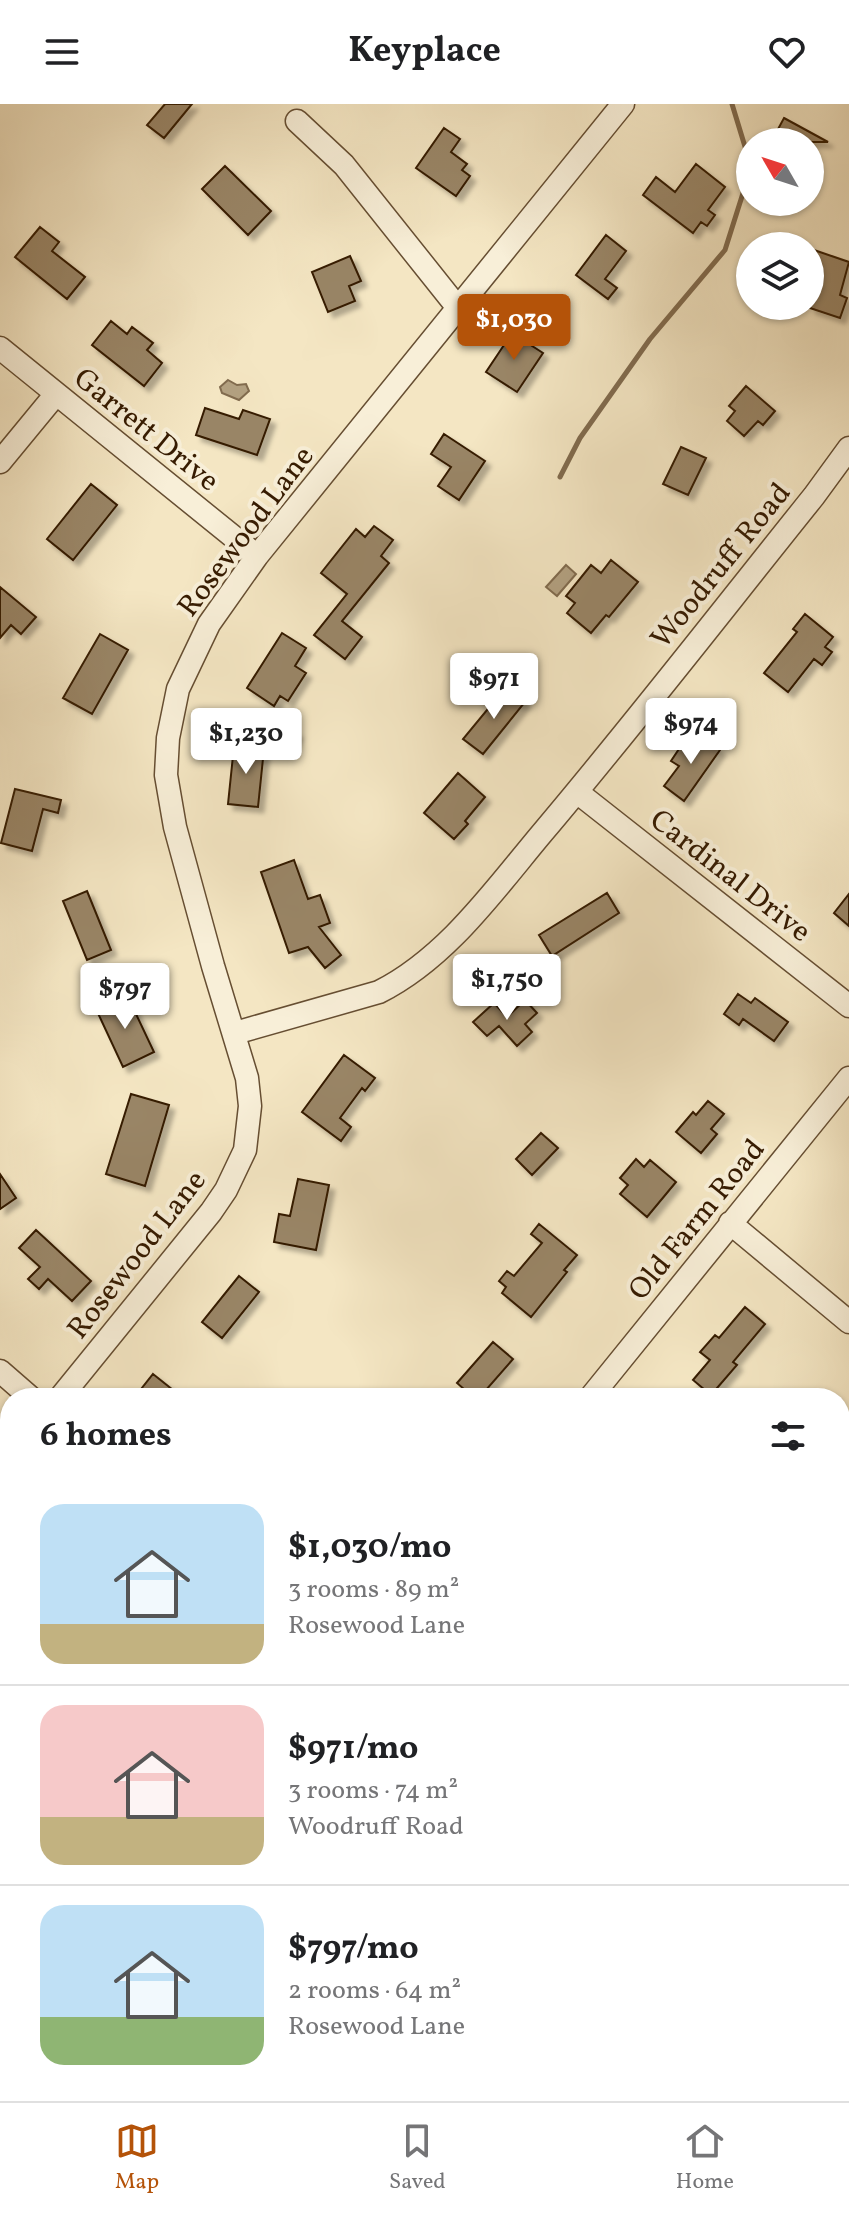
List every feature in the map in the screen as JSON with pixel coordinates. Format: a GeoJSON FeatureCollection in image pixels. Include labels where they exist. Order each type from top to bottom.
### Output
{"type":"FeatureCollection","features":[{"type":"Feature","properties":{"kind":"street","name":"Rosewood Lane"},"geometry":{"type":"LineString","coordinates":[[68,1388],[211,1212],[237,1169],[249,1129],[247,1078],[175,827],[166,775],[168,738],[182,679],[209,624],[257,556],[623,104]]}},
{"type":"Feature","properties":{"kind":"street"},"geometry":{"type":"LineString","coordinates":[[297,121],[344,165],[458,308]]}},
{"type":"Feature","properties":{"kind":"street","name":"Garrett Drive"},"geometry":{"type":"LineString","coordinates":[[0,348],[257,556]]}},
{"type":"Feature","properties":{"kind":"street"},"geometry":{"type":"LineString","coordinates":[[0,462],[56,394]]}},
{"type":"Feature","properties":{"kind":"street","name":"Woodruff Road"},"geometry":{"type":"LineString","coordinates":[[235,1033],[379,992],[423,964],[472,916],[577,792],[849,448]]}},
{"type":"Feature","properties":{"kind":"street","name":"Cardinal Drive"},"geometry":{"type":"LineString","coordinates":[[577,792],[849,1006]]}},
{"type":"Feature","properties":{"kind":"street","name":"Old Farm Road"},"geometry":{"type":"LineString","coordinates":[[598,1388],[849,1078]]}},
{"type":"Feature","properties":{"kind":"street"},"geometry":{"type":"LineString","coordinates":[[730,1223],[849,1322]]}},
{"type":"Feature","properties":{"kind":"street"},"geometry":{"type":"LineString","coordinates":[[0,1371],[20,1388]]}},
{"type":"Feature","properties":{"kind":"shaded area"},"geometry":{"type":"Polygon","coordinates":[[[228,380],[237,385],[246,384],[249,391],[239,400],[222,393],[220,387],[228,380]]]}},
{"type":"Feature","properties":{"kind":"shaded area"},"geometry":{"type":"Polygon","coordinates":[[[566,565],[576,574],[557,596],[546,587],[566,565]]]}},
{"type":"Feature","properties":{"kind":"building"},"geometry":{"type":"Polygon","coordinates":[[[165,104],[192,104],[164,138],[147,125],[165,104]]]}},
{"type":"Feature","properties":{"kind":"building"},"geometry":{"type":"Polygon","coordinates":[[[784,118],[802,128],[779,128],[784,118]]]}},
{"type":"Feature","properties":{"kind":"building"},"geometry":{"type":"Polygon","coordinates":[[[444,128],[460,139],[451,152],[467,164],[462,170],[470,176],[456,196],[416,168],[444,128]]]}},
{"type":"Feature","properties":{"kind":"building"},"geometry":{"type":"Polygon","coordinates":[[[696,164],[725,187],[708,210],[715,215],[707,226],[701,222],[693,233],[643,195],[656,177],[675,192],[696,164]]]}},
{"type":"Feature","properties":{"kind":"building"},"geometry":{"type":"Polygon","coordinates":[[[225,166],[271,211],[248,235],[202,189],[225,166]]]}},
{"type":"Feature","properties":{"kind":"building"},"geometry":{"type":"Polygon","coordinates":[[[40,227],[59,242],[52,251],[85,277],[67,299],[15,257],[40,227]]]}},
{"type":"Feature","properties":{"kind":"building"},"geometry":{"type":"Polygon","coordinates":[[[606,235],[626,251],[605,279],[617,288],[608,299],[576,275],[606,235]]]}},
{"type":"Feature","properties":{"kind":"building"},"geometry":{"type":"Polygon","coordinates":[[[824,253],[849,262],[840,295],[847,298],[840,318],[824,313],[824,253]]]}},
{"type":"Feature","properties":{"kind":"building"},"geometry":{"type":"Polygon","coordinates":[[[350,256],[361,281],[349,286],[355,301],[328,312],[312,272],[350,256]]]}},
{"type":"Feature","properties":{"kind":"building"},"geometry":{"type":"Polygon","coordinates":[[[111,321],[127,334],[132,327],[153,343],[147,350],[162,363],[144,386],[92,345],[111,321]]]}},
{"type":"Feature","properties":{"kind":"building"},"geometry":{"type":"Polygon","coordinates":[[[512,333],[543,353],[517,392],[486,372],[512,333]]]}},
{"type":"Feature","properties":{"kind":"building"},"geometry":{"type":"Polygon","coordinates":[[[746,386],[775,411],[763,425],[758,421],[744,436],[727,421],[735,411],[729,406],[746,386]]]}},
{"type":"Feature","properties":{"kind":"building"},"geometry":{"type":"Polygon","coordinates":[[[205,408],[239,419],[243,410],[270,419],[257,455],[196,435],[205,408]]]}},
{"type":"Feature","properties":{"kind":"building"},"geometry":{"type":"Polygon","coordinates":[[[444,434],[485,461],[459,500],[438,486],[451,467],[431,454],[444,434]]]}},
{"type":"Feature","properties":{"kind":"building"},"geometry":{"type":"Polygon","coordinates":[[[681,447],[706,458],[688,495],[663,484],[681,447]]]}},
{"type":"Feature","properties":{"kind":"building"},"geometry":{"type":"Polygon","coordinates":[[[91,484],[117,505],[73,560],[47,539],[91,484]]]}},
{"type":"Feature","properties":{"kind":"building"},"geometry":{"type":"Polygon","coordinates":[[[374,526],[393,540],[381,556],[389,563],[342,621],[362,637],[345,659],[314,635],[347,594],[321,573],[356,529],[365,537],[374,526]]]}},
{"type":"Feature","properties":{"kind":"building"},"geometry":{"type":"Polygon","coordinates":[[[611,560],[638,582],[591,633],[567,613],[575,603],[566,596],[591,565],[601,573],[611,560]]]}},
{"type":"Feature","properties":{"kind":"building"},"geometry":{"type":"Polygon","coordinates":[[[0,587],[36,617],[21,634],[11,625],[0,638],[0,587]]]}},
{"type":"Feature","properties":{"kind":"building"},"geometry":{"type":"Polygon","coordinates":[[[805,614],[833,637],[825,647],[832,652],[822,665],[814,659],[788,692],[764,673],[797,632],[793,629],[805,614]]]}},
{"type":"Feature","properties":{"kind":"building"},"geometry":{"type":"Polygon","coordinates":[[[282,633],[306,648],[295,666],[306,673],[288,701],[280,696],[274,706],[247,688],[282,633]]]}},
{"type":"Feature","properties":{"kind":"building"},"geometry":{"type":"Polygon","coordinates":[[[100,634],[128,650],[92,714],[63,698],[100,634]]]}},
{"type":"Feature","properties":{"kind":"building"},"geometry":{"type":"Polygon","coordinates":[[[506,687],[525,702],[483,754],[463,739],[506,687]]]}},
{"type":"Feature","properties":{"kind":"building"},"geometry":{"type":"Polygon","coordinates":[[[269,724],[297,733],[291,749],[264,740],[269,724]]]}},
{"type":"Feature","properties":{"kind":"building"},"geometry":{"type":"Polygon","coordinates":[[[700,735],[720,750],[684,801],[664,786],[679,766],[671,761],[685,740],[693,746],[700,735]]]}},
{"type":"Feature","properties":{"kind":"building"},"geometry":{"type":"Polygon","coordinates":[[[234,746],[264,749],[258,807],[228,804],[234,746]]]}},
{"type":"Feature","properties":{"kind":"building"},"geometry":{"type":"Polygon","coordinates":[[[458,773],[485,797],[454,839],[424,813],[458,773]]]}},
{"type":"Feature","properties":{"kind":"building"},"geometry":{"type":"Polygon","coordinates":[[[15,789],[61,800],[58,813],[43,809],[32,851],[1,843],[15,789]]]}},
{"type":"Feature","properties":{"kind":"building"},"geometry":{"type":"Polygon","coordinates":[[[294,860],[308,899],[320,895],[330,923],[319,927],[341,955],[325,968],[308,947],[289,953],[261,872],[294,860]]]}},
{"type":"Feature","properties":{"kind":"building"},"geometry":{"type":"Polygon","coordinates":[[[87,891],[111,950],[87,960],[63,901],[87,891]]]}},
{"type":"Feature","properties":{"kind":"building"},"geometry":{"type":"Polygon","coordinates":[[[607,893],[619,913],[552,956],[539,935],[607,893]]]}},
{"type":"Feature","properties":{"kind":"building"},"geometry":{"type":"Polygon","coordinates":[[[849,894],[849,926],[834,913],[849,894]]]}},
{"type":"Feature","properties":{"kind":"building"},"geometry":{"type":"Polygon","coordinates":[[[738,994],[751,1003],[755,998],[788,1022],[774,1041],[743,1019],[739,1025],[724,1014],[738,994]]]}},
{"type":"Feature","properties":{"kind":"building"},"geometry":{"type":"Polygon","coordinates":[[[127,995],[154,1052],[123,1067],[96,1009],[127,995]]]}},
{"type":"Feature","properties":{"kind":"building"},"geometry":{"type":"Polygon","coordinates":[[[525,1000],[537,1013],[525,1024],[532,1032],[517,1046],[499,1026],[487,1036],[473,1022],[494,1003],[507,1017],[525,1000]]]}},
{"type":"Feature","properties":{"kind":"building"},"geometry":{"type":"Polygon","coordinates":[[[344,1055],[375,1078],[365,1091],[362,1088],[340,1118],[351,1127],[341,1141],[302,1112],[344,1055]]]}},
{"type":"Feature","properties":{"kind":"building"},"geometry":{"type":"Polygon","coordinates":[[[131,1094],[169,1105],[145,1186],[106,1174],[131,1094]]]}},
{"type":"Feature","properties":{"kind":"building"},"geometry":{"type":"Polygon","coordinates":[[[708,1101],[724,1114],[711,1129],[717,1134],[701,1153],[676,1132],[693,1112],[696,1115],[708,1101]]]}},
{"type":"Feature","properties":{"kind":"building"},"geometry":{"type":"Polygon","coordinates":[[[541,1133],[558,1148],[532,1175],[516,1159],[541,1133]]]}},
{"type":"Feature","properties":{"kind":"building"},"geometry":{"type":"Polygon","coordinates":[[[636,1159],[644,1167],[650,1160],[676,1182],[647,1217],[620,1194],[628,1185],[620,1178],[636,1159]]]}},
{"type":"Feature","properties":{"kind":"building"},"geometry":{"type":"Polygon","coordinates":[[[0,1174],[16,1198],[0,1209],[0,1174]]]}},
{"type":"Feature","properties":{"kind":"building"},"geometry":{"type":"Polygon","coordinates":[[[298,1179],[329,1185],[316,1250],[274,1242],[279,1214],[290,1216],[298,1179]]]}},
{"type":"Feature","properties":{"kind":"building"},"geometry":{"type":"Polygon","coordinates":[[[539,1224],[577,1255],[531,1317],[502,1293],[506,1287],[499,1281],[507,1271],[514,1276],[542,1243],[531,1234],[539,1224]]]}},
{"type":"Feature","properties":{"kind":"building"},"geometry":{"type":"Polygon","coordinates":[[[36,1230],[91,1281],[72,1301],[48,1279],[39,1289],[28,1279],[40,1267],[19,1248],[36,1230]]]}},
{"type":"Feature","properties":{"kind":"building"},"geometry":{"type":"Polygon","coordinates":[[[239,1276],[259,1292],[222,1338],[202,1322],[239,1276]]]}},
{"type":"Feature","properties":{"kind":"building"},"geometry":{"type":"Polygon","coordinates":[[[745,1307],[765,1324],[733,1362],[737,1365],[717,1388],[703,1388],[693,1380],[710,1360],[700,1352],[715,1335],[719,1338],[745,1307]]]}},
{"type":"Feature","properties":{"kind":"building"},"geometry":{"type":"Polygon","coordinates":[[[493,1342],[513,1359],[488,1388],[463,1388],[457,1383],[493,1342]]]}},
{"type":"Feature","properties":{"kind":"building"},"geometry":{"type":"Polygon","coordinates":[[[153,1374],[170,1388],[142,1388],[153,1374]]]}},
{"type":"Feature","properties":{"kind":"waterway"},"geometry":{"type":"LineString","coordinates":[[732,104],[739,128]]}},
{"type":"Feature","properties":{"kind":"waterway"},"geometry":{"type":"LineString","coordinates":[[560,477],[580,438],[650,339],[725,250],[736,215]]}}]}
